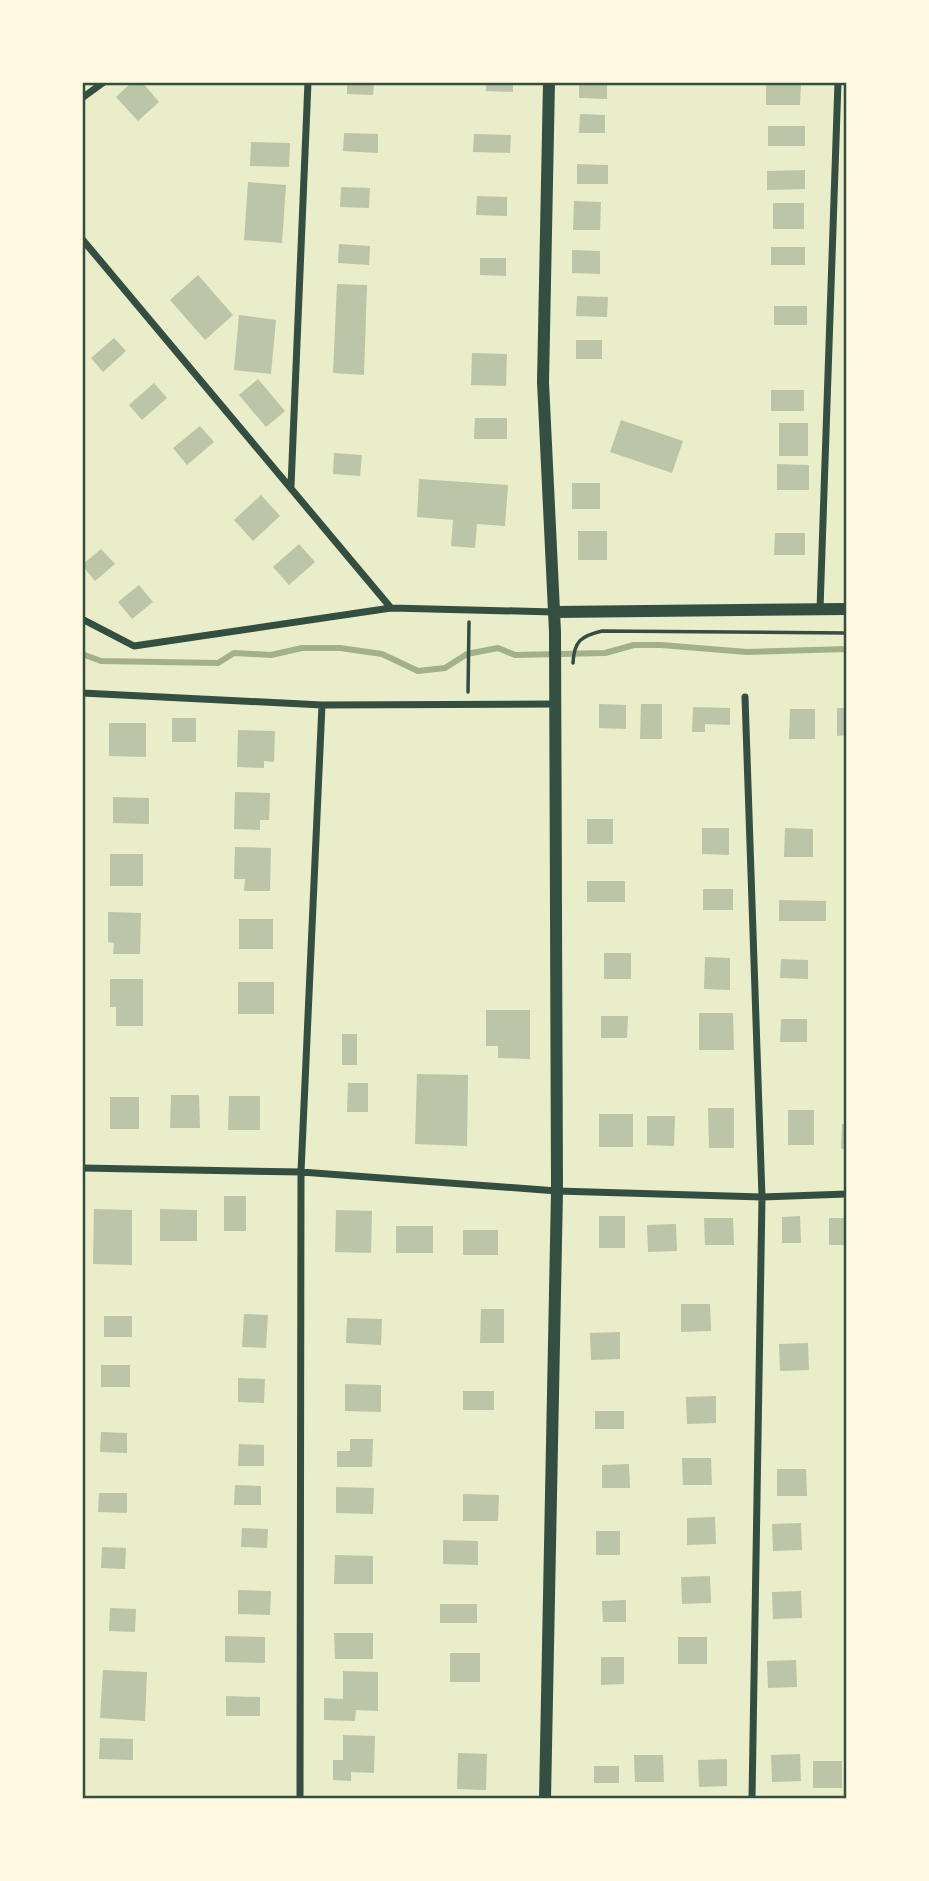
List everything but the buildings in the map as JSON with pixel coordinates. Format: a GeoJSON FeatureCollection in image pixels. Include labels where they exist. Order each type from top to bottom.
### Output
{"type":"FeatureCollection","features":[{"type":"Feature","properties":{"kind":"main road"},"geometry":{"type":"LineString","coordinates":[[545,1799],[557,1191],[555,632],[543,382],[549,82]]}},
{"type":"Feature","properties":{"kind":"main road"},"geometry":{"type":"LineString","coordinates":[[554,612],[847,609]]}},
{"type":"Feature","properties":{"kind":"street"},"geometry":{"type":"LineString","coordinates":[[82,98],[104,82]]}},
{"type":"Feature","properties":{"kind":"street"},"geometry":{"type":"LineString","coordinates":[[291,487],[308,82]]}},
{"type":"Feature","properties":{"kind":"street"},"geometry":{"type":"LineString","coordinates":[[820,609],[838,82]]}},
{"type":"Feature","properties":{"kind":"street"},"geometry":{"type":"LineString","coordinates":[[82,239],[391,608]]}},
{"type":"Feature","properties":{"kind":"street"},"geometry":{"type":"LineString","coordinates":[[82,618],[134,646],[391,608],[554,612]]}},
{"type":"Feature","properties":{"kind":"street"},"geometry":{"type":"LineString","coordinates":[[82,694],[322,705],[468,707],[554,704]]}},
{"type":"Feature","properties":{"kind":"street"},"geometry":{"type":"LineString","coordinates":[[745,698],[762,1197],[752,1799]]}},
{"type":"Feature","properties":{"kind":"street"},"geometry":{"type":"LineString","coordinates":[[300,1799],[300,1172],[322,705]]}},
{"type":"Feature","properties":{"kind":"street"},"geometry":{"type":"LineString","coordinates":[[82,1168],[300,1172],[557,1191],[762,1197],[847,1194]]}},
{"type":"Feature","properties":{"kind":"path"},"geometry":{"type":"LineString","coordinates":[[573,647],[583,636],[602,631],[847,633]]}},
{"type":"Feature","properties":{"kind":"path"},"geometry":{"type":"LineString","coordinates":[[468,707],[469,640]]}},
{"type":"Feature","properties":{"kind":"waterway"},"geometry":{"type":"LineString","coordinates":[[82,654],[101,661],[218,663],[234,653],[271,655],[302,648],[340,648],[382,654],[418,671],[445,668],[467,654],[498,648],[515,655],[605,653],[634,645],[747,652],[847,649]]}}]}
